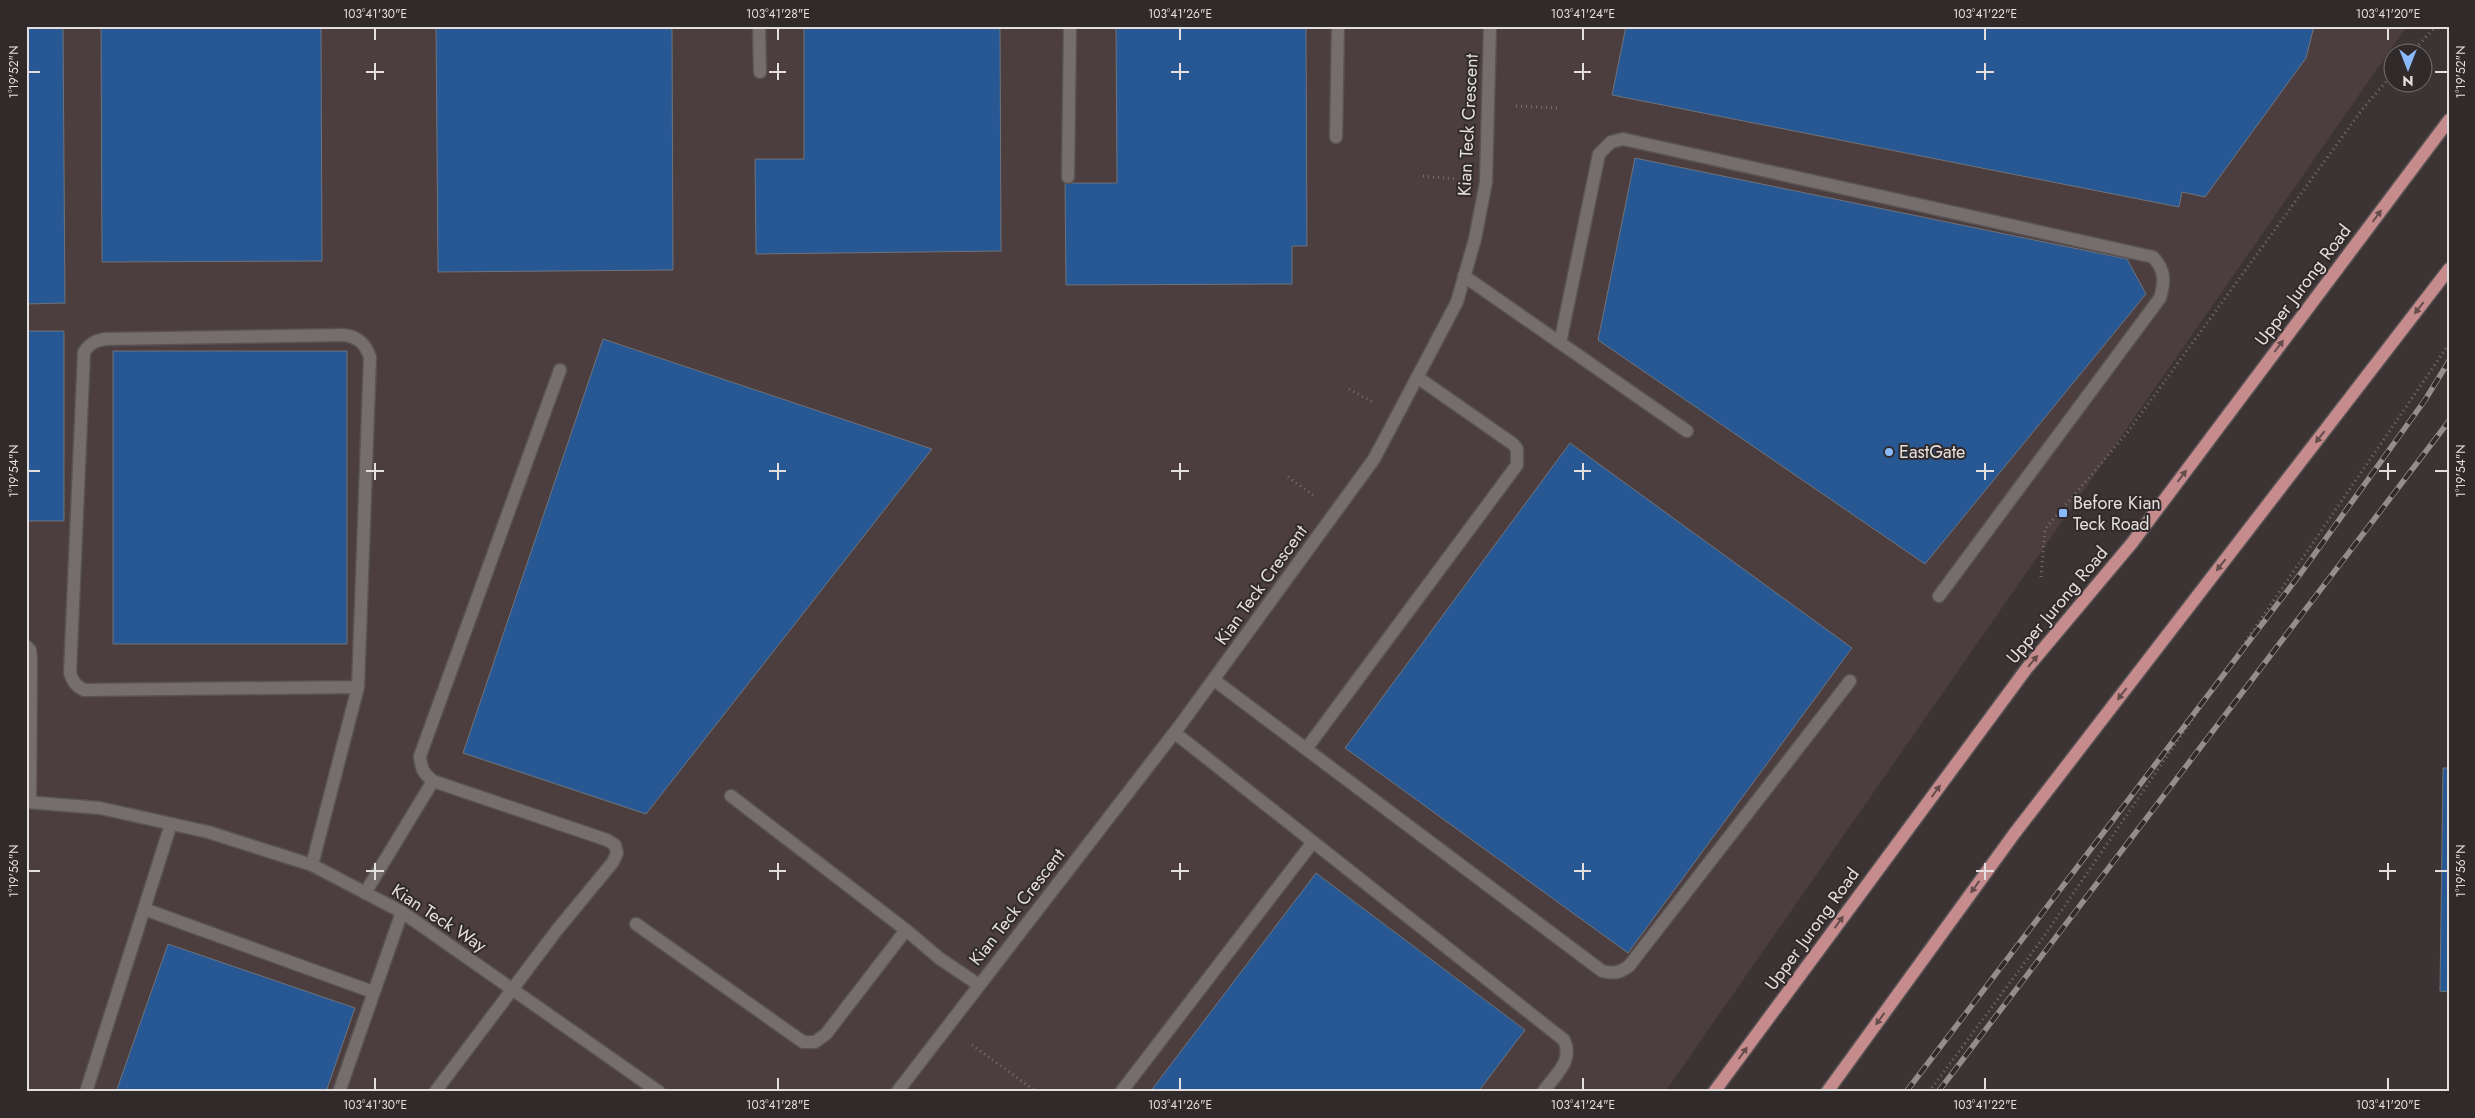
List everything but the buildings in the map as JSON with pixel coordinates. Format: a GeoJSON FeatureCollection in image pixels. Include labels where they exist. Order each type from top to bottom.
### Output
{"type":"FeatureCollection","features":[{"type":"Feature","properties":{"kind":"main road","name":"Upper Jurong Road"},"geometry":{"type":"LineString","coordinates":[[1714,1092],[2027,668],[2132,543],[2449,120]]}},
{"type":"Feature","properties":{"kind":"main road"},"geometry":{"type":"LineString","coordinates":[[1827,1092],[2014,834],[2449,269]]}},
{"type":"Feature","properties":{"kind":"street"},"geometry":{"type":"LineString","coordinates":[[759,26],[760,72]]}},
{"type":"Feature","properties":{"kind":"street"},"geometry":{"type":"LineString","coordinates":[[1068,177],[1070,26]]}},
{"type":"Feature","properties":{"kind":"street"},"geometry":{"type":"LineString","coordinates":[[1336,137],[1338,26]]}},
{"type":"Feature","properties":{"kind":"street","name":"Kian Teck Crescent"},"geometry":{"type":"LineString","coordinates":[[896,1092],[1175,733],[1374,459],[1456,302],[1475,239],[1486,182],[1490,26]]}},
{"type":"Feature","properties":{"kind":"street"},"geometry":{"type":"LineString","coordinates":[[1560,343],[1598,154],[1611,142],[1623,139],[2154,256],[2164,273],[2164,285],[2160,298],[1939,596]]}},
{"type":"Feature","properties":{"kind":"street"},"geometry":{"type":"LineString","coordinates":[[1464,276],[1687,431]]}},
{"type":"Feature","properties":{"kind":"street"},"geometry":{"type":"LineString","coordinates":[[312,866],[358,687],[370,357],[366,345],[353,336],[344,335],[105,339],[94,341],[84,352],[70,673],[73,682],[84,690],[358,687]]}},
{"type":"Feature","properties":{"kind":"street"},"geometry":{"type":"LineString","coordinates":[[435,1092],[513,988],[613,862],[617,852],[615,845],[607,840],[433,780],[424,774],[420,767],[420,756],[560,370]]}},
{"type":"Feature","properties":{"kind":"street"},"geometry":{"type":"LineString","coordinates":[[1306,749],[1517,464],[1517,449],[1513,444],[1417,377]]}},
{"type":"Feature","properties":{"kind":"street"},"geometry":{"type":"LineString","coordinates":[[26,646],[30,650],[32,659],[28,802]]}},
{"type":"Feature","properties":{"kind":"street"},"geometry":{"type":"LineString","coordinates":[[1214,680],[1602,971],[1612,974],[1620,972],[1629,966],[1850,681]]}},
{"type":"Feature","properties":{"kind":"street"},"geometry":{"type":"LineString","coordinates":[[1175,733],[1564,1040],[1569,1050],[1567,1060],[1542,1092]]}},
{"type":"Feature","properties":{"kind":"street"},"geometry":{"type":"LineString","coordinates":[[365,893],[433,780]]}},
{"type":"Feature","properties":{"kind":"street"},"geometry":{"type":"LineString","coordinates":[[731,796],[906,930],[938,958],[979,985]]}},
{"type":"Feature","properties":{"kind":"street","name":"Kian Teck Way"},"geometry":{"type":"LineString","coordinates":[[28,802],[100,808],[208,832],[312,866],[402,912],[659,1092]]}},
{"type":"Feature","properties":{"kind":"street"},"geometry":{"type":"LineString","coordinates":[[86,1092],[171,824]]}},
{"type":"Feature","properties":{"kind":"street"},"geometry":{"type":"LineString","coordinates":[[1121,1092],[1313,842]]}},
{"type":"Feature","properties":{"kind":"street"},"geometry":{"type":"LineString","coordinates":[[144,909],[373,992]]}},
{"type":"Feature","properties":{"kind":"street"},"geometry":{"type":"LineString","coordinates":[[339,1092],[402,912]]}},
{"type":"Feature","properties":{"kind":"street"},"geometry":{"type":"LineString","coordinates":[[636,924],[803,1042],[815,1042],[826,1034],[906,930]]}},
{"type":"Feature","properties":{"kind":"path"},"geometry":{"type":"LineString","coordinates":[[2421,42],[2436,26]]}},
{"type":"Feature","properties":{"kind":"path"},"geometry":{"type":"LineString","coordinates":[[2041,577],[2045,529],[2127,433],[2364,107],[2382,86]]}},
{"type":"Feature","properties":{"kind":"path"},"geometry":{"type":"LineString","coordinates":[[1488,105],[1558,108]]}},
{"type":"Feature","properties":{"kind":"path"},"geometry":{"type":"LineString","coordinates":[[1929,1092],[2040,942],[2449,344]]}},
{"type":"Feature","properties":{"kind":"path"},"geometry":{"type":"LineString","coordinates":[[946,1028],[1037,1092]]}},
{"type":"Feature","properties":{"kind":"shaded area"},"geometry":{"type":"Polygon","coordinates":[[[26,26],[2407,26],[2396,42],[2382,42],[2382,62],[1665,1092],[26,1092],[26,26]]]}},
{"type":"Feature","properties":{"kind":"railway"},"geometry":{"type":"LineString","coordinates":[[1906,1092],[2301,573],[2425,400],[2449,361]]}},
{"type":"Feature","properties":{"kind":"railway"},"geometry":{"type":"LineString","coordinates":[[1938,1092],[2449,421]]}},
{"type":"Feature","properties":{"kind":"place","name":"EastGate"},"geometry":{"type":"Point","coordinates":[1889,452]}},
{"type":"Feature","properties":{"kind":"place","name":"Before Kian Teck Road"},"geometry":{"type":"Point","coordinates":[2063,513]}}]}
